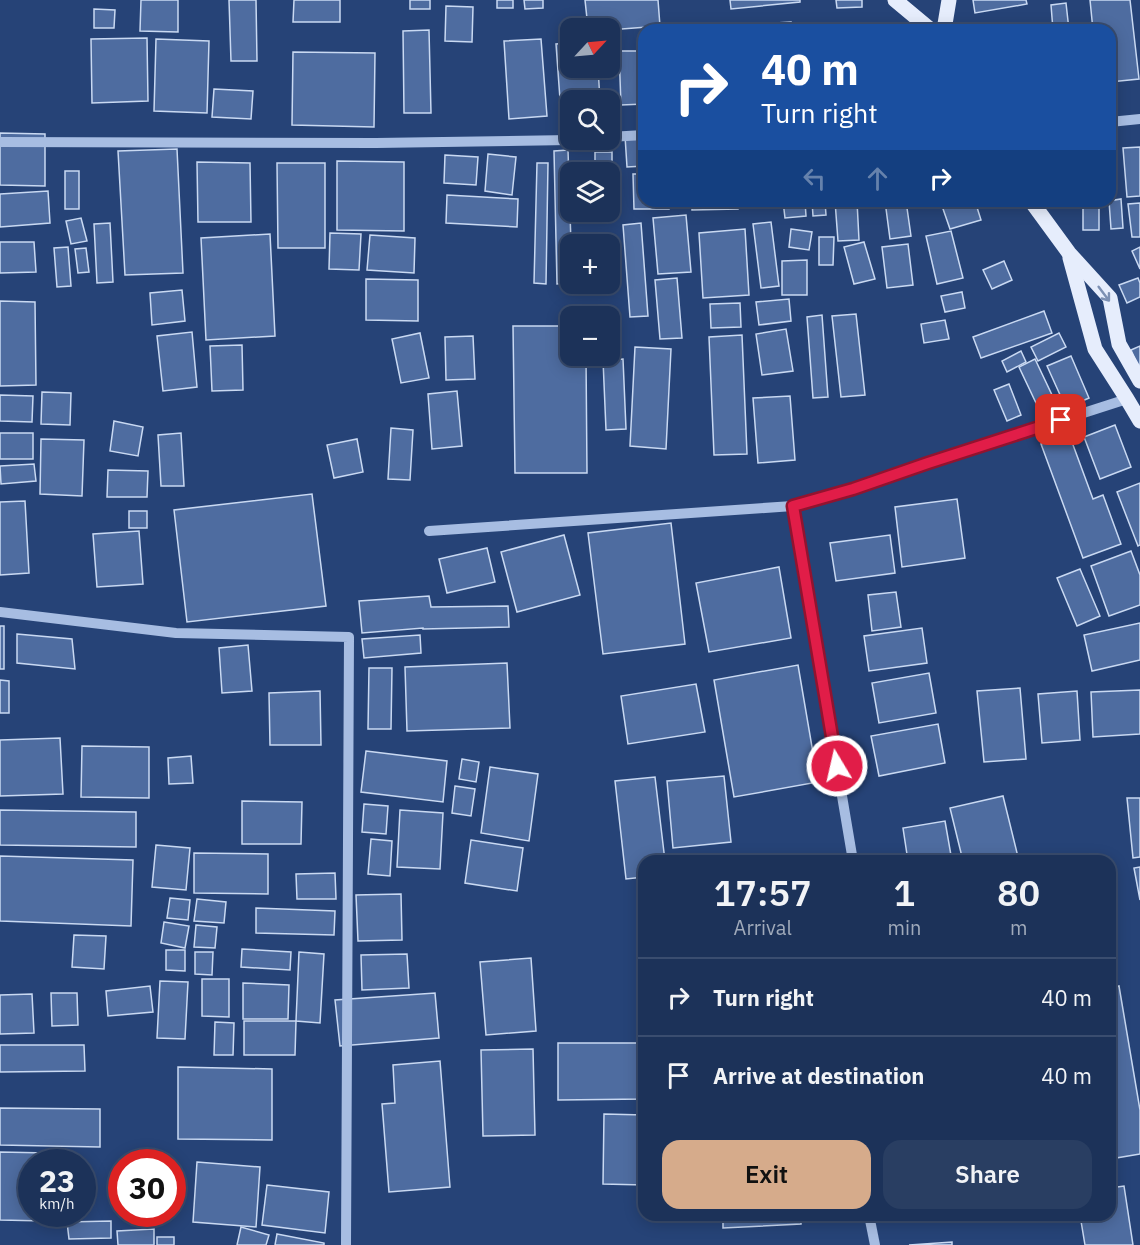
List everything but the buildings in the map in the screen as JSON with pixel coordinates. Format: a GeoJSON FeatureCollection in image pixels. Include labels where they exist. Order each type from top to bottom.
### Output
{"type":"FeatureCollection","features":[{"type":"Feature","properties":{"kind":"main road"},"geometry":{"type":"LineString","coordinates":[[895,0],[925,24]]}},
{"type":"Feature","properties":{"kind":"main road"},"geometry":{"type":"LineString","coordinates":[[945,24],[949,0]]}},
{"type":"Feature","properties":{"kind":"main road"},"geometry":{"type":"LineString","coordinates":[[1035,207],[1069,253],[1110,298],[1119,344],[1140,381]]}},
{"type":"Feature","properties":{"kind":"main road"},"geometry":{"type":"LineString","coordinates":[[1069,253],[1095,349],[1140,421]]}},
{"type":"Feature","properties":{"kind":"street"},"geometry":{"type":"LineString","coordinates":[[1116,121],[1140,119]]}},
{"type":"Feature","properties":{"kind":"street"},"geometry":{"type":"LineString","coordinates":[[620,136],[638,135]]}},
{"type":"Feature","properties":{"kind":"street"},"geometry":{"type":"LineString","coordinates":[[0,142],[560,140]]}},
{"type":"Feature","properties":{"kind":"street"},"geometry":{"type":"LineString","coordinates":[[429,531],[793,506],[853,489],[1127,399]]}},
{"type":"Feature","properties":{"kind":"street"},"geometry":{"type":"LineString","coordinates":[[793,506],[852,855]]}},
{"type":"Feature","properties":{"kind":"street"},"geometry":{"type":"LineString","coordinates":[[0,612],[176,633],[350,637],[346,1245]]}},
{"type":"Feature","properties":{"kind":"street"},"geometry":{"type":"LineString","coordinates":[[870,1221],[875,1245]]}},
{"type":"Feature","properties":{"kind":"route"},"geometry":{"type":"LineString","coordinates":[[837,766],[793,506],[853,489],[1061,420]]}}]}
